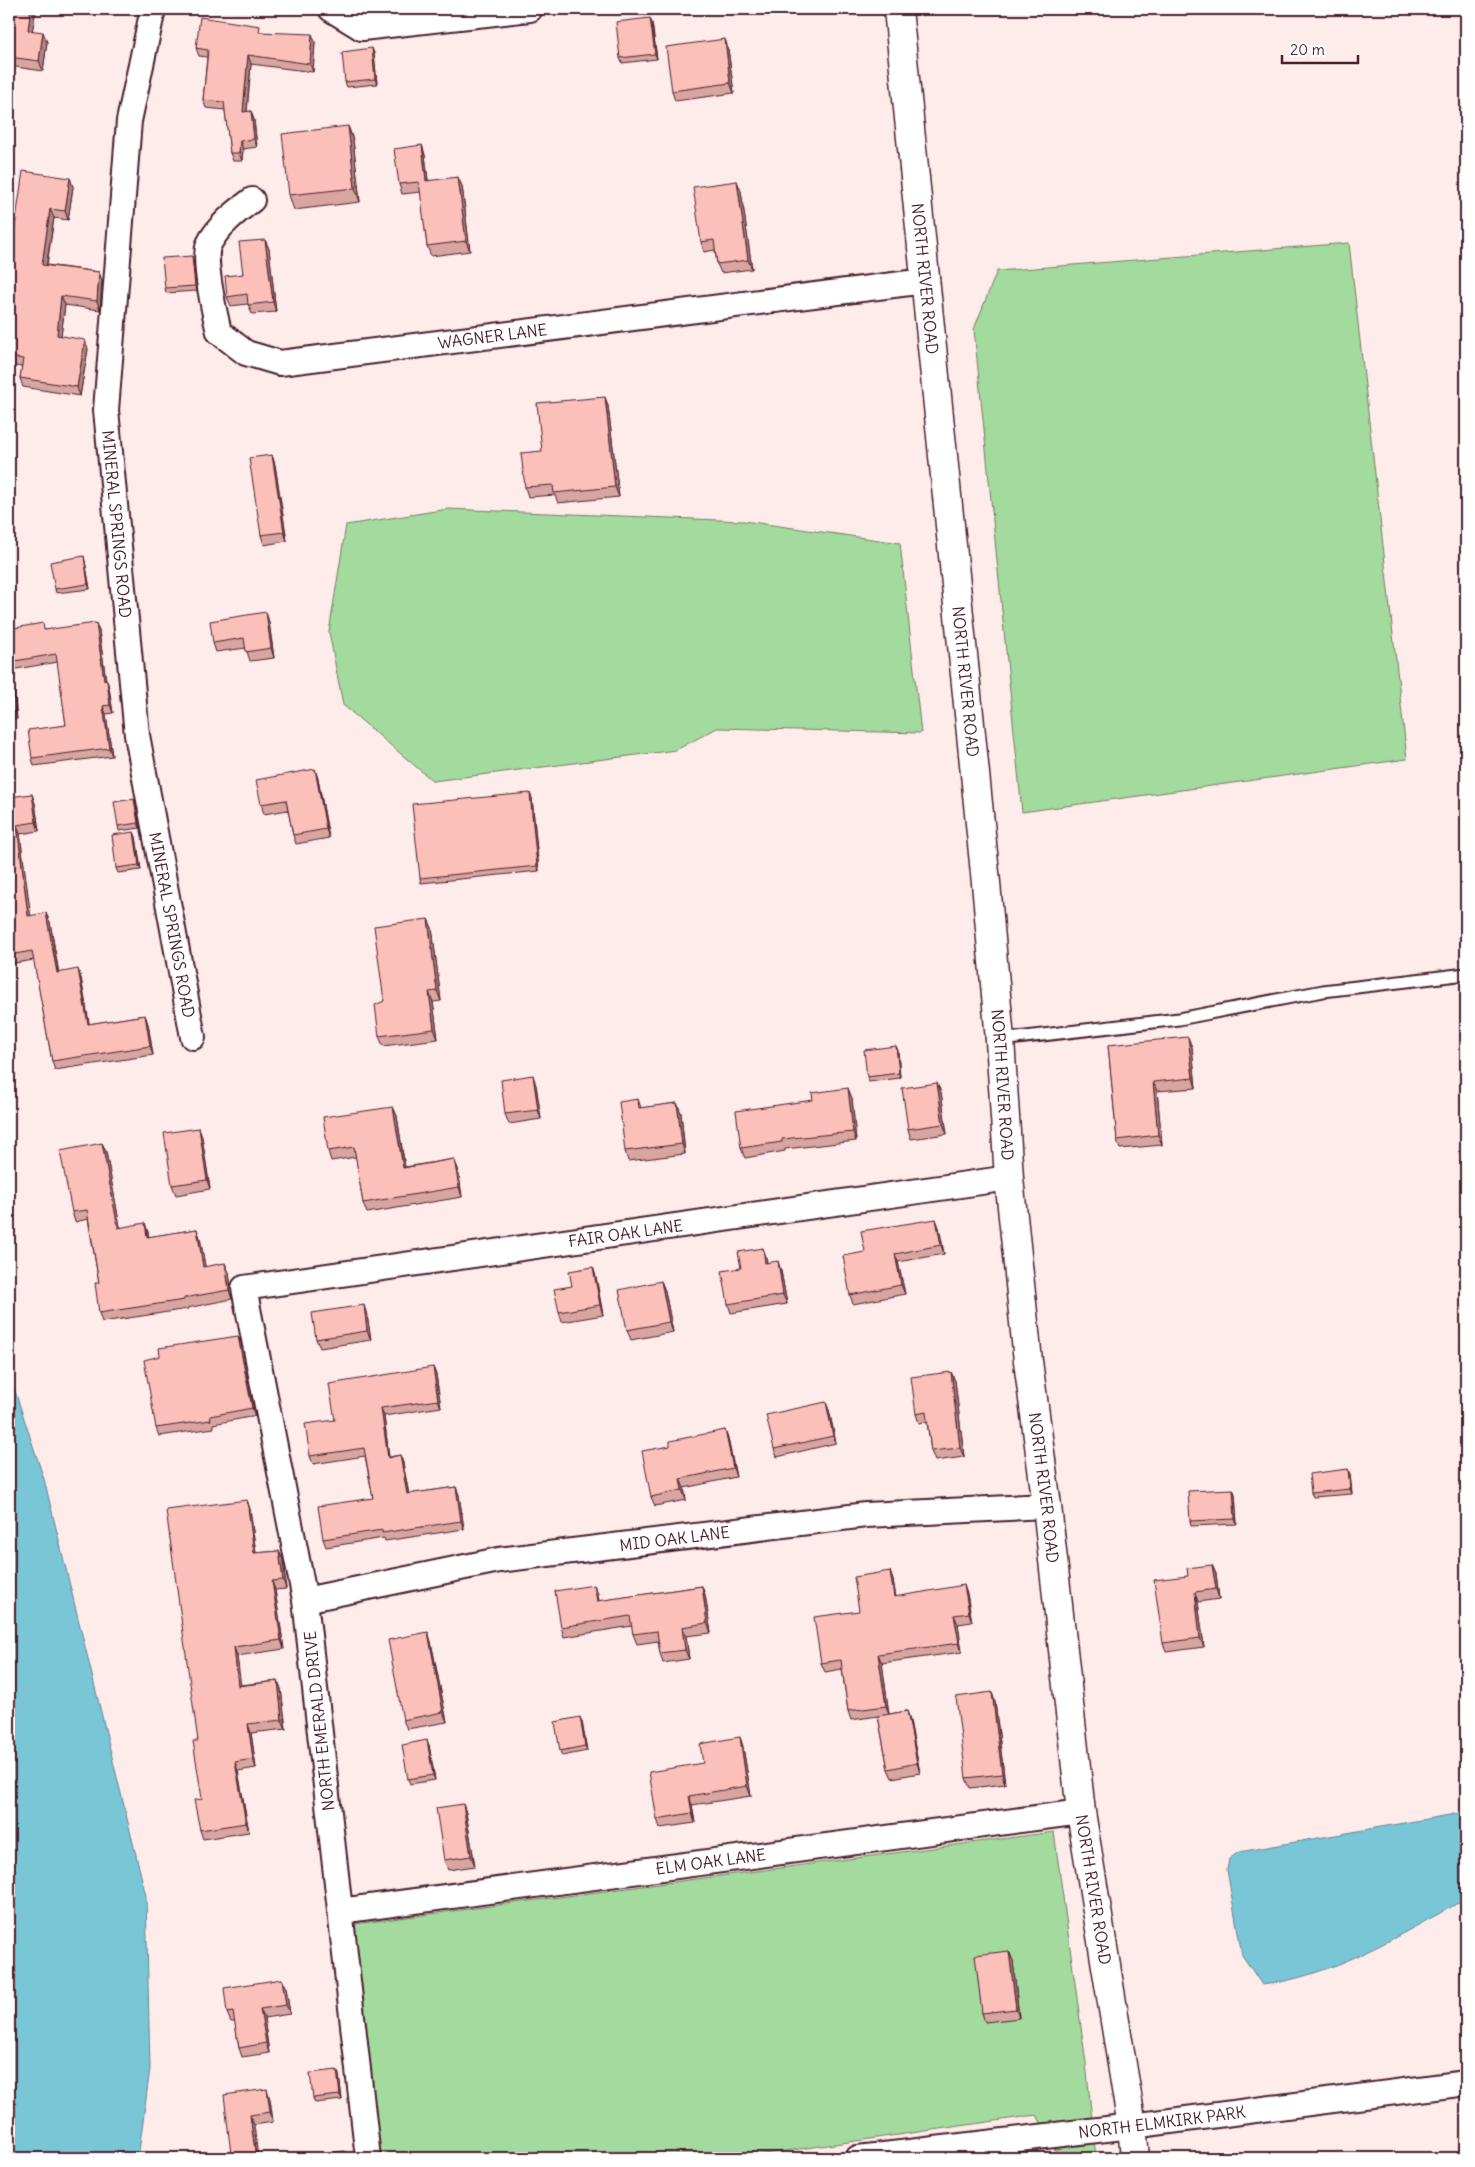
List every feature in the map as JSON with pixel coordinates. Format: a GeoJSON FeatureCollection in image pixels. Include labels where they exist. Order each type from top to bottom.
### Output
{"type":"FeatureCollection","features":[{"type":"Feature","properties":{"kind":"street","name":"MINERAL SPRINGS ROAD"},"geometry":{"type":"LineString","coordinates":[[153,9],[129,121],[106,410],[137,734],[192,1037]]}},
{"type":"Feature","properties":{"kind":"street"},"geometry":{"type":"LineString","coordinates":[[331,9],[363,18],[530,9]]}},
{"type":"Feature","properties":{"kind":"street","name":"NORTH RIVER ROAD"},"geometry":{"type":"LineString","coordinates":[[898,9],[1000,1040],[1009,1178],[1028,1361],[1047,1506],[1081,1812],[1132,2126],[1135,2158]]}},
{"type":"Feature","properties":{"kind":"street","name":"WAGNER LANE"},"geometry":{"type":"LineString","coordinates":[[252,200],[230,216],[208,246],[208,279],[219,332],[246,353],[280,362],[925,281]]}},
{"type":"Feature","properties":{"kind":"street","name":"FAIR OAK LANE"},"geometry":{"type":"LineString","coordinates":[[244,1288],[1009,1178]]}},
{"type":"Feature","properties":{"kind":"street","name":"NORTH EMERALD DRIVE"},"geometry":{"type":"LineString","coordinates":[[244,1288],[305,1600],[368,2158]]}},
{"type":"Feature","properties":{"kind":"street","name":"MID OAK LANE"},"geometry":{"type":"LineString","coordinates":[[305,1600],[509,1559],[866,1515],[1047,1506]]}},
{"type":"Feature","properties":{"kind":"street","name":"ELM OAK LANE"},"geometry":{"type":"LineString","coordinates":[[340,1911],[1081,1812]]}},
{"type":"Feature","properties":{"kind":"street","name":"NORTH ELMKIRK PARK"},"geometry":{"type":"LineString","coordinates":[[858,2158],[1132,2126],[1466,2083]]}},
{"type":"Feature","properties":{"kind":"lane"},"geometry":{"type":"LineString","coordinates":[[1000,1040],[1179,1019],[1323,991],[1466,974]]}},
{"type":"Feature","properties":{"kind":"green space"},"geometry":{"type":"Polygon","coordinates":[[[1349,243],[1407,759],[1022,812],[974,329],[997,271],[1349,243]]]}},
{"type":"Feature","properties":{"kind":"green space"},"geometry":{"type":"Polygon","coordinates":[[[448,509],[744,521],[900,543],[921,733],[717,728],[676,750],[433,781],[343,705],[329,632],[346,525],[448,509]]]}},
{"type":"Feature","properties":{"kind":"green space"},"geometry":{"type":"Polygon","coordinates":[[[1054,1832],[1086,2063],[1096,2158],[1056,2158],[1056,2152],[1037,2115],[737,2158],[380,2158],[354,1924],[1054,1832]]]}},
{"type":"Feature","properties":{"kind":"water"},"geometry":{"type":"Polygon","coordinates":[[[9,1373],[44,1479],[146,1896],[150,2069],[138,2158],[9,2158],[9,1373]]]}},
{"type":"Feature","properties":{"kind":"water"},"geometry":{"type":"Polygon","coordinates":[[[1466,1812],[1466,1897],[1384,1943],[1337,1965],[1313,1974],[1262,1985],[1242,1955],[1227,1870],[1229,1859],[1239,1852],[1466,1812]]]}},
{"type":"Feature","properties":{"kind":"building"},"geometry":{"type":"Polygon","coordinates":[[[9,9],[31,9],[28,30],[43,32],[39,61],[9,57],[9,9]]]}},
{"type":"Feature","properties":{"kind":"building"},"geometry":{"type":"Polygon","coordinates":[[[200,17],[260,26],[259,32],[312,34],[310,64],[248,55],[243,112],[251,111],[254,139],[240,141],[239,153],[230,153],[224,102],[203,100],[208,50],[196,48],[200,17]]]}},
{"type":"Feature","properties":{"kind":"building"},"geometry":{"type":"Polygon","coordinates":[[[650,18],[655,54],[620,58],[616,22],[650,18]]]}},
{"type":"Feature","properties":{"kind":"building"},"geometry":{"type":"Polygon","coordinates":[[[725,39],[730,83],[672,91],[666,47],[725,39]]]}},
{"type":"Feature","properties":{"kind":"building"},"geometry":{"type":"Polygon","coordinates":[[[372,48],[375,79],[345,82],[342,52],[372,48]]]}},
{"type":"Feature","properties":{"kind":"building"},"geometry":{"type":"Polygon","coordinates":[[[348,126],[355,188],[289,195],[282,134],[348,126]]]}},
{"type":"Feature","properties":{"kind":"building"},"geometry":{"type":"Polygon","coordinates":[[[422,145],[426,181],[458,177],[466,241],[427,246],[419,182],[399,184],[394,149],[422,145]]]}},
{"type":"Feature","properties":{"kind":"building"},"geometry":{"type":"Polygon","coordinates":[[[23,171],[70,178],[65,211],[50,209],[42,265],[99,272],[97,301],[61,296],[57,335],[85,340],[77,387],[20,378],[23,359],[9,357],[9,261],[23,171]]]}},
{"type":"Feature","properties":{"kind":"building"},"geometry":{"type":"Polygon","coordinates":[[[737,181],[748,260],[717,264],[714,240],[701,242],[693,187],[737,181]]]}},
{"type":"Feature","properties":{"kind":"building"},"geometry":{"type":"Polygon","coordinates":[[[265,240],[273,302],[248,305],[247,294],[227,297],[225,276],[243,274],[239,242],[265,240]]]}},
{"type":"Feature","properties":{"kind":"building"},"geometry":{"type":"Polygon","coordinates":[[[192,256],[195,286],[165,288],[162,258],[192,256]]]}},
{"type":"Feature","properties":{"kind":"building"},"geometry":{"type":"Polygon","coordinates":[[[605,397],[615,487],[554,493],[553,485],[525,487],[521,453],[542,451],[537,403],[605,397]]]}},
{"type":"Feature","properties":{"kind":"building"},"geometry":{"type":"Polygon","coordinates":[[[272,455],[284,532],[261,535],[249,458],[272,455]]]}},
{"type":"Feature","properties":{"kind":"building"},"geometry":{"type":"Polygon","coordinates":[[[84,556],[88,584],[55,589],[50,562],[84,556]]]}},
{"type":"Feature","properties":{"kind":"building"},"geometry":{"type":"Polygon","coordinates":[[[266,612],[271,648],[246,652],[244,638],[213,643],[210,621],[266,612]]]}},
{"type":"Feature","properties":{"kind":"building"},"geometry":{"type":"Polygon","coordinates":[[[43,623],[44,630],[96,623],[104,680],[107,680],[110,705],[103,706],[109,748],[32,758],[28,730],[66,725],[56,654],[9,662],[9,629],[43,623]]]}},
{"type":"Feature","properties":{"kind":"building"},"geometry":{"type":"Polygon","coordinates":[[[9,674],[14,709],[9,710],[9,674]]]}},
{"type":"Feature","properties":{"kind":"building"},"geometry":{"type":"Polygon","coordinates":[[[315,769],[326,829],[293,835],[286,800],[261,804],[256,780],[315,769]]]}},
{"type":"Feature","properties":{"kind":"building"},"geometry":{"type":"Polygon","coordinates":[[[530,793],[537,866],[420,878],[412,804],[530,793]]]}},
{"type":"Feature","properties":{"kind":"building"},"geometry":{"type":"Polygon","coordinates":[[[32,794],[36,822],[17,825],[28,916],[46,913],[57,973],[78,969],[88,1024],[145,1015],[150,1046],[52,1061],[32,951],[9,955],[9,797],[32,794]]]}},
{"type":"Feature","properties":{"kind":"building"},"geometry":{"type":"Polygon","coordinates":[[[134,799],[138,823],[118,826],[114,802],[134,799]]]}},
{"type":"Feature","properties":{"kind":"building"},"geometry":{"type":"Polygon","coordinates":[[[134,832],[139,865],[116,868],[112,835],[134,832]]]}},
{"type":"Feature","properties":{"kind":"building"},"geometry":{"type":"Polygon","coordinates":[[[428,919],[437,991],[429,992],[434,1029],[379,1036],[375,1005],[384,1001],[374,926],[428,919]]]}},
{"type":"Feature","properties":{"kind":"building"},"geometry":{"type":"Polygon","coordinates":[[[1188,1037],[1193,1078],[1153,1082],[1158,1135],[1117,1140],[1108,1045],[1188,1037]]]}},
{"type":"Feature","properties":{"kind":"building"},"geometry":{"type":"Polygon","coordinates":[[[896,1046],[899,1073],[867,1077],[864,1050],[896,1046]]]}},
{"type":"Feature","properties":{"kind":"building"},"geometry":{"type":"Polygon","coordinates":[[[533,1075],[538,1110],[505,1114],[501,1080],[533,1075]]]}},
{"type":"Feature","properties":{"kind":"building"},"geometry":{"type":"Polygon","coordinates":[[[937,1083],[943,1124],[908,1129],[902,1088],[937,1083]]]}},
{"type":"Feature","properties":{"kind":"building"},"geometry":{"type":"Polygon","coordinates":[[[848,1088],[853,1132],[782,1139],[782,1142],[741,1148],[736,1111],[813,1100],[812,1093],[848,1088]]]}},
{"type":"Feature","properties":{"kind":"building"},"geometry":{"type":"Polygon","coordinates":[[[638,1099],[639,1108],[677,1103],[682,1144],[625,1151],[619,1102],[638,1099]]]}},
{"type":"Feature","properties":{"kind":"building"},"geometry":{"type":"Polygon","coordinates":[[[393,1107],[403,1168],[454,1159],[459,1187],[363,1203],[354,1147],[328,1151],[323,1117],[393,1107]]]}},
{"type":"Feature","properties":{"kind":"building"},"geometry":{"type":"Polygon","coordinates":[[[199,1128],[207,1180],[172,1185],[164,1133],[199,1128]]]}},
{"type":"Feature","properties":{"kind":"building"},"geometry":{"type":"Polygon","coordinates":[[[102,1143],[118,1228],[145,1223],[147,1237],[197,1229],[203,1267],[225,1263],[229,1290],[184,1298],[184,1300],[99,1313],[95,1283],[99,1283],[87,1210],[72,1212],[60,1151],[102,1143]]]}},
{"type":"Feature","properties":{"kind":"building"},"geometry":{"type":"Polygon","coordinates":[[[936,1219],[941,1245],[895,1254],[901,1285],[850,1295],[843,1256],[865,1252],[861,1231],[936,1219]]]}},
{"type":"Feature","properties":{"kind":"building"},"geometry":{"type":"Polygon","coordinates":[[[763,1248],[765,1263],[778,1261],[783,1295],[728,1304],[722,1271],[741,1268],[738,1252],[763,1248]]]}},
{"type":"Feature","properties":{"kind":"building"},"geometry":{"type":"Polygon","coordinates":[[[593,1267],[600,1305],[559,1312],[554,1289],[572,1286],[569,1271],[593,1267]]]}},
{"type":"Feature","properties":{"kind":"building"},"geometry":{"type":"Polygon","coordinates":[[[661,1281],[669,1322],[627,1330],[619,1290],[661,1281]]]}},
{"type":"Feature","properties":{"kind":"building"},"geometry":{"type":"Polygon","coordinates":[[[364,1305],[367,1331],[316,1339],[312,1313],[364,1305]]]}},
{"type":"Feature","properties":{"kind":"building"},"geometry":{"type":"Polygon","coordinates":[[[238,1336],[252,1408],[210,1416],[211,1420],[156,1428],[144,1360],[160,1356],[159,1348],[238,1336]]]}},
{"type":"Feature","properties":{"kind":"building"},"geometry":{"type":"Polygon","coordinates":[[[433,1367],[438,1400],[381,1408],[388,1458],[400,1455],[407,1494],[456,1487],[461,1521],[382,1533],[382,1530],[323,1539],[318,1506],[373,1498],[364,1448],[310,1456],[305,1424],[335,1420],[329,1384],[433,1367]]]}},
{"type":"Feature","properties":{"kind":"building"},"geometry":{"type":"Polygon","coordinates":[[[951,1372],[960,1448],[931,1451],[926,1412],[916,1414],[911,1377],[951,1372]]]}},
{"type":"Feature","properties":{"kind":"building"},"geometry":{"type":"Polygon","coordinates":[[[826,1402],[833,1436],[774,1449],[766,1415],[826,1402]]]}},
{"type":"Feature","properties":{"kind":"building"},"geometry":{"type":"Polygon","coordinates":[[[725,1430],[733,1468],[680,1479],[682,1490],[651,1497],[642,1451],[670,1446],[670,1441],[725,1430]]]}},
{"type":"Feature","properties":{"kind":"building"},"geometry":{"type":"Polygon","coordinates":[[[1348,1469],[1350,1489],[1311,1493],[1309,1474],[1348,1469]]]}},
{"type":"Feature","properties":{"kind":"building"},"geometry":{"type":"Polygon","coordinates":[[[1233,1489],[1235,1519],[1190,1521],[1188,1491],[1233,1489]]]}},
{"type":"Feature","properties":{"kind":"building"},"geometry":{"type":"Polygon","coordinates":[[[247,1500],[254,1553],[279,1551],[283,1580],[272,1581],[281,1640],[234,1647],[238,1686],[278,1681],[282,1720],[248,1724],[253,1759],[235,1762],[246,1823],[200,1830],[194,1800],[202,1799],[193,1741],[198,1741],[166,1510],[247,1500]]]}},
{"type":"Feature","properties":{"kind":"building"},"geometry":{"type":"Polygon","coordinates":[[[1212,1565],[1216,1589],[1195,1592],[1200,1638],[1163,1643],[1154,1580],[1188,1576],[1187,1568],[1212,1565]]]}},
{"type":"Feature","properties":{"kind":"building"},"geometry":{"type":"Polygon","coordinates":[[[890,1571],[894,1597],[964,1585],[969,1613],[954,1615],[959,1643],[878,1654],[886,1706],[848,1711],[841,1660],[821,1663],[814,1617],[859,1611],[854,1577],[890,1571]]]}},
{"type":"Feature","properties":{"kind":"building"},"geometry":{"type":"Polygon","coordinates":[[[594,1585],[597,1601],[702,1586],[707,1623],[682,1627],[685,1650],[660,1653],[657,1631],[633,1634],[630,1616],[561,1627],[555,1591],[594,1585]]]}},
{"type":"Feature","properties":{"kind":"building"},"geometry":{"type":"Polygon","coordinates":[[[428,1632],[443,1712],[403,1720],[388,1640],[428,1632]]]}},
{"type":"Feature","properties":{"kind":"building"},"geometry":{"type":"Polygon","coordinates":[[[992,1692],[1002,1774],[966,1778],[956,1697],[992,1692]]]}},
{"type":"Feature","properties":{"kind":"building"},"geometry":{"type":"Polygon","coordinates":[[[907,1711],[917,1763],[888,1769],[878,1716],[907,1711]]]}},
{"type":"Feature","properties":{"kind":"building"},"geometry":{"type":"Polygon","coordinates":[[[580,1717],[585,1746],[560,1751],[555,1722],[580,1717]]]}},
{"type":"Feature","properties":{"kind":"building"},"geometry":{"type":"Polygon","coordinates":[[[740,1737],[747,1786],[689,1796],[692,1813],[657,1819],[649,1772],[703,1763],[700,1744],[740,1737]]]}},
{"type":"Feature","properties":{"kind":"building"},"geometry":{"type":"Polygon","coordinates":[[[427,1740],[433,1775],[408,1779],[402,1745],[427,1740]]]}},
{"type":"Feature","properties":{"kind":"building"},"geometry":{"type":"Polygon","coordinates":[[[463,1804],[471,1856],[444,1860],[436,1808],[463,1804]]]}},
{"type":"Feature","properties":{"kind":"building"},"geometry":{"type":"Polygon","coordinates":[[[1009,1951],[1016,2009],[982,2013],[975,1955],[1009,1951]]]}},
{"type":"Feature","properties":{"kind":"building"},"geometry":{"type":"Polygon","coordinates":[[[282,1979],[286,2005],[260,2009],[266,2043],[239,2048],[233,2012],[227,2013],[224,1988],[282,1979]]]}},
{"type":"Feature","properties":{"kind":"building"},"geometry":{"type":"Polygon","coordinates":[[[337,2070],[340,2095],[313,2098],[310,2073],[337,2070]]]}},
{"type":"Feature","properties":{"kind":"building"},"geometry":{"type":"Polygon","coordinates":[[[267,2089],[270,2112],[250,2115],[256,2158],[203,2158],[231,2154],[224,2095],[267,2089]]]}},
{"type":"Feature","properties":{"kind":"building"},"geometry":{"type":"Polygon","coordinates":[[[345,2151],[346,2158],[318,2158],[317,2155],[345,2151]]]}}]}
